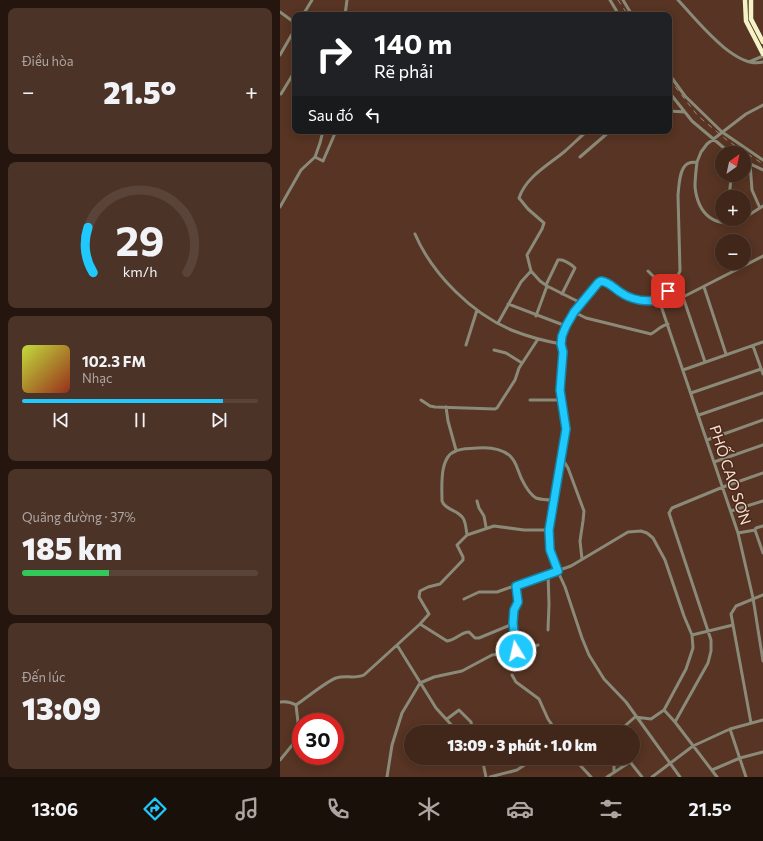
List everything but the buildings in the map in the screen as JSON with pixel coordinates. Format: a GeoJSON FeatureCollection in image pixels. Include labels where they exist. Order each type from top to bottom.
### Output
{"type":"FeatureCollection","features":[{"type":"Feature","properties":{"kind":"highway"},"geometry":{"type":"LineString","coordinates":[[745,0],[746,21],[763,55]]}},
{"type":"Feature","properties":{"kind":"highway"},"geometry":{"type":"LineString","coordinates":[[751,0],[751,19],[763,42]]}},
{"type":"Feature","properties":{"kind":"street"},"geometry":{"type":"LineString","coordinates":[[305,12],[312,0]]}},
{"type":"Feature","properties":{"kind":"street"},"geometry":{"type":"LineString","coordinates":[[345,12],[347,0]]}},
{"type":"Feature","properties":{"kind":"street"},"geometry":{"type":"LineString","coordinates":[[610,0],[618,12]]}},
{"type":"Feature","properties":{"kind":"street"},"geometry":{"type":"LineString","coordinates":[[623,0],[630,12]]}},
{"type":"Feature","properties":{"kind":"street"},"geometry":{"type":"LineString","coordinates":[[678,0],[726,50],[740,59],[749,62],[763,62]]}},
{"type":"Feature","properties":{"kind":"street"},"geometry":{"type":"LineString","coordinates":[[280,12],[292,21]]}},
{"type":"Feature","properties":{"kind":"street"},"geometry":{"type":"LineString","coordinates":[[280,55],[292,34]]}},
{"type":"Feature","properties":{"kind":"street"},"geometry":{"type":"LineString","coordinates":[[749,62],[763,55]]}},
{"type":"Feature","properties":{"kind":"street"},"geometry":{"type":"LineString","coordinates":[[280,95],[292,76]]}},
{"type":"Feature","properties":{"kind":"street"},"geometry":{"type":"LineString","coordinates":[[672,78],[685,96],[722,132],[763,160]]}},
{"type":"Feature","properties":{"kind":"street"},"geometry":{"type":"LineString","coordinates":[[672,96],[685,112],[721,146]]}},
{"type":"Feature","properties":{"kind":"street"},"geometry":{"type":"LineString","coordinates":[[715,221],[706,216],[700,205],[695,188],[697,162],[704,147],[746,114],[763,105]]}},
{"type":"Feature","properties":{"kind":"street"},"geometry":{"type":"LineString","coordinates":[[672,111],[685,112]]}},
{"type":"Feature","properties":{"kind":"street"},"geometry":{"type":"LineString","coordinates":[[280,207],[302,170],[315,157],[322,134]]}},
{"type":"Feature","properties":{"kind":"street"},"geometry":{"type":"LineString","coordinates":[[315,157],[323,160],[335,134]]}},
{"type":"Feature","properties":{"kind":"street"},"geometry":{"type":"LineString","coordinates":[[581,303],[546,286],[531,271],[527,255],[544,223],[522,203],[519,198],[520,194],[536,173],[564,152],[584,134]]}},
{"type":"Feature","properties":{"kind":"street"},"geometry":{"type":"LineString","coordinates":[[580,157],[607,134]]}},
{"type":"Feature","properties":{"kind":"street"},"geometry":{"type":"LineString","coordinates":[[659,300],[668,291],[678,277],[680,271],[678,202],[681,174],[687,164],[697,162]]}},
{"type":"Feature","properties":{"kind":"street"},"geometry":{"type":"LineString","coordinates":[[751,164],[763,170]]}},
{"type":"Feature","properties":{"kind":"street"},"geometry":{"type":"LineString","coordinates":[[751,176],[752,190],[762,207],[751,214]]}},
{"type":"Feature","properties":{"kind":"street"},"geometry":{"type":"LineString","coordinates":[[415,234],[425,256],[448,285],[477,310],[513,331],[561,344]]}},
{"type":"Feature","properties":{"kind":"street"},"geometry":{"type":"LineString","coordinates":[[680,777],[635,717],[626,702],[604,678],[589,655],[550,550],[549,530],[566,429],[561,400],[560,380],[563,352],[561,344],[566,326],[574,312],[601,281],[608,283],[620,292],[632,298],[651,301],[683,297],[763,256]]}},
{"type":"Feature","properties":{"kind":"street"},"geometry":{"type":"LineString","coordinates":[[536,316],[546,286],[558,260],[570,264],[575,268],[562,294]]}},
{"type":"Feature","properties":{"kind":"street"},"geometry":{"type":"LineString","coordinates":[[498,323],[521,282],[531,271]]}},
{"type":"Feature","properties":{"kind":"street"},"geometry":{"type":"LineString","coordinates":[[648,271],[668,291]]}},
{"type":"Feature","properties":{"kind":"street"},"geometry":{"type":"LineString","coordinates":[[704,287],[726,354]]}},
{"type":"Feature","properties":{"kind":"street"},"geometry":{"type":"LineString","coordinates":[[683,297],[705,362]]}},
{"type":"Feature","properties":{"kind":"street","name":"PHỐ CAO SƠN"},"geometry":{"type":"LineString","coordinates":[[659,300],[738,533],[753,598],[762,646],[763,661]]}},
{"type":"Feature","properties":{"kind":"street"},"geometry":{"type":"LineString","coordinates":[[508,304],[536,316],[566,326]]}},
{"type":"Feature","properties":{"kind":"street"},"geometry":{"type":"LineString","coordinates":[[466,345],[477,310]]}},
{"type":"Feature","properties":{"kind":"street"},"geometry":{"type":"LineString","coordinates":[[574,312],[586,318],[651,334],[660,327],[668,324]]}},
{"type":"Feature","properties":{"kind":"street"},"geometry":{"type":"LineString","coordinates":[[421,400],[430,406],[498,408],[515,380],[517,371],[538,339]]}},
{"type":"Feature","properties":{"kind":"street"},"geometry":{"type":"LineString","coordinates":[[683,370],[763,342]]}},
{"type":"Feature","properties":{"kind":"street"},"geometry":{"type":"LineString","coordinates":[[753,346],[763,374]]}},
{"type":"Feature","properties":{"kind":"street"},"geometry":{"type":"LineString","coordinates":[[494,350],[506,353],[522,363]]}},
{"type":"Feature","properties":{"kind":"street"},"geometry":{"type":"LineString","coordinates":[[691,393],[761,369]]}},
{"type":"Feature","properties":{"kind":"street"},"geometry":{"type":"LineString","coordinates":[[699,415],[763,394]]}},
{"type":"Feature","properties":{"kind":"street"},"geometry":{"type":"LineString","coordinates":[[530,400],[561,400]]}},
{"type":"Feature","properties":{"kind":"street"},"geometry":{"type":"LineString","coordinates":[[446,407],[456,450]]}},
{"type":"Feature","properties":{"kind":"street"},"geometry":{"type":"LineString","coordinates":[[707,440],[763,420]]}},
{"type":"Feature","properties":{"kind":"street"},"geometry":{"type":"LineString","coordinates":[[714,462],[763,445]]}},
{"type":"Feature","properties":{"kind":"street"},"geometry":{"type":"LineString","coordinates":[[466,535],[464,519],[446,507],[442,501],[444,466],[448,456],[456,450],[484,447],[503,451],[510,455],[515,461],[520,475],[535,497],[554,500]]}},
{"type":"Feature","properties":{"kind":"street"},"geometry":{"type":"LineString","coordinates":[[562,457],[568,468],[584,511],[580,541],[582,559]]}},
{"type":"Feature","properties":{"kind":"street"},"geometry":{"type":"LineString","coordinates":[[675,722],[708,663],[711,650],[711,640],[669,513],[672,508],[723,487],[763,473]]}},
{"type":"Feature","properties":{"kind":"street"},"geometry":{"type":"LineString","coordinates":[[478,501],[479,508],[484,516],[486,527]]}},
{"type":"Feature","properties":{"kind":"street"},"geometry":{"type":"LineString","coordinates":[[731,511],[763,501]]}},
{"type":"Feature","properties":{"kind":"street"},"geometry":{"type":"LineString","coordinates":[[296,705],[334,678],[354,678],[364,675],[420,624],[429,614],[419,597],[420,592],[428,587],[440,584],[463,560],[457,545],[466,535],[486,527],[494,526],[524,530],[549,530]]}},
{"type":"Feature","properties":{"kind":"street"},"geometry":{"type":"LineString","coordinates":[[738,533],[755,530],[756,528],[763,526]]}},
{"type":"Feature","properties":{"kind":"street"},"geometry":{"type":"LineString","coordinates":[[755,530],[763,553]]}},
{"type":"Feature","properties":{"kind":"street"},"geometry":{"type":"LineString","coordinates":[[464,599],[479,592],[497,592],[571,566],[628,532],[641,531],[654,538],[665,560],[692,635],[692,655],[664,710],[655,717],[651,718],[635,717],[626,725]]}},
{"type":"Feature","properties":{"kind":"street"},"geometry":{"type":"LineString","coordinates":[[548,574],[548,630]]}},
{"type":"Feature","properties":{"kind":"street"},"geometry":{"type":"LineString","coordinates":[[516,586],[518,602],[514,610],[513,624],[516,651]]}},
{"type":"Feature","properties":{"kind":"street"},"geometry":{"type":"LineString","coordinates":[[751,723],[733,625],[732,610],[736,606],[763,595]]}},
{"type":"Feature","properties":{"kind":"street"},"geometry":{"type":"LineString","coordinates":[[420,624],[447,641],[466,631],[475,638],[479,638],[513,624]]}},
{"type":"Feature","properties":{"kind":"street"},"geometry":{"type":"LineString","coordinates":[[692,635],[733,625]]}},
{"type":"Feature","properties":{"kind":"street"},"geometry":{"type":"LineString","coordinates":[[397,645],[436,708],[452,725]]}},
{"type":"Feature","properties":{"kind":"street"},"geometry":{"type":"LineString","coordinates":[[387,777],[392,745],[402,712],[420,683],[434,677],[462,671],[492,655],[507,654],[538,645]]}},
{"type":"Feature","properties":{"kind":"street"},"geometry":{"type":"LineString","coordinates":[[512,675],[516,682],[539,699],[552,725]]}},
{"type":"Feature","properties":{"kind":"street"},"geometry":{"type":"LineString","coordinates":[[280,702],[292,702],[296,705]]}},
{"type":"Feature","properties":{"kind":"street"},"geometry":{"type":"LineString","coordinates":[[280,760],[298,738],[299,732],[296,705]]}},
{"type":"Feature","properties":{"kind":"street"},"geometry":{"type":"LineString","coordinates":[[447,719],[459,710],[471,722],[472,725]]}},
{"type":"Feature","properties":{"kind":"street"},"geometry":{"type":"LineString","coordinates":[[664,710],[717,777]]}},
{"type":"Feature","properties":{"kind":"street"},"geometry":{"type":"LineString","coordinates":[[652,777],[693,746],[730,729],[763,720]]}},
{"type":"Feature","properties":{"kind":"street"},"geometry":{"type":"LineString","coordinates":[[730,729],[746,777]]}},
{"type":"Feature","properties":{"kind":"street"},"geometry":{"type":"LineString","coordinates":[[712,770],[740,758],[763,752]]}},
{"type":"Feature","properties":{"kind":"street"},"geometry":{"type":"LineString","coordinates":[[483,765],[486,777]]}},
{"type":"Feature","properties":{"kind":"street"},"geometry":{"type":"LineString","coordinates":[[490,777],[517,770],[524,765]]}},
{"type":"Feature","properties":{"kind":"street"},"geometry":{"type":"LineString","coordinates":[[580,765],[591,777]]}},
{"type":"Feature","properties":{"kind":"street"},"geometry":{"type":"LineString","coordinates":[[614,765],[614,772]]}},
{"type":"Feature","properties":{"kind":"street"},"geometry":{"type":"LineString","coordinates":[[607,777],[625,765]]}},
{"type":"Feature","properties":{"kind":"street"},"geometry":{"type":"LineString","coordinates":[[632,765],[642,777]]}},
{"type":"Feature","properties":{"kind":"railway"},"geometry":{"type":"LineString","coordinates":[[618,0],[626,12]]}},
{"type":"Feature","properties":{"kind":"railway"},"geometry":{"type":"LineString","coordinates":[[672,83],[698,116],[728,141],[763,164]]}},
{"type":"Feature","properties":{"kind":"route"},"geometry":{"type":"LineString","coordinates":[[516,651],[513,628],[513,615],[518,602],[516,586],[558,571],[550,550],[549,530],[566,429],[560,390],[563,352],[561,344],[563,333],[574,312],[601,281],[605,281],[624,295],[636,299],[651,301],[659,300],[668,291]]}}]}
